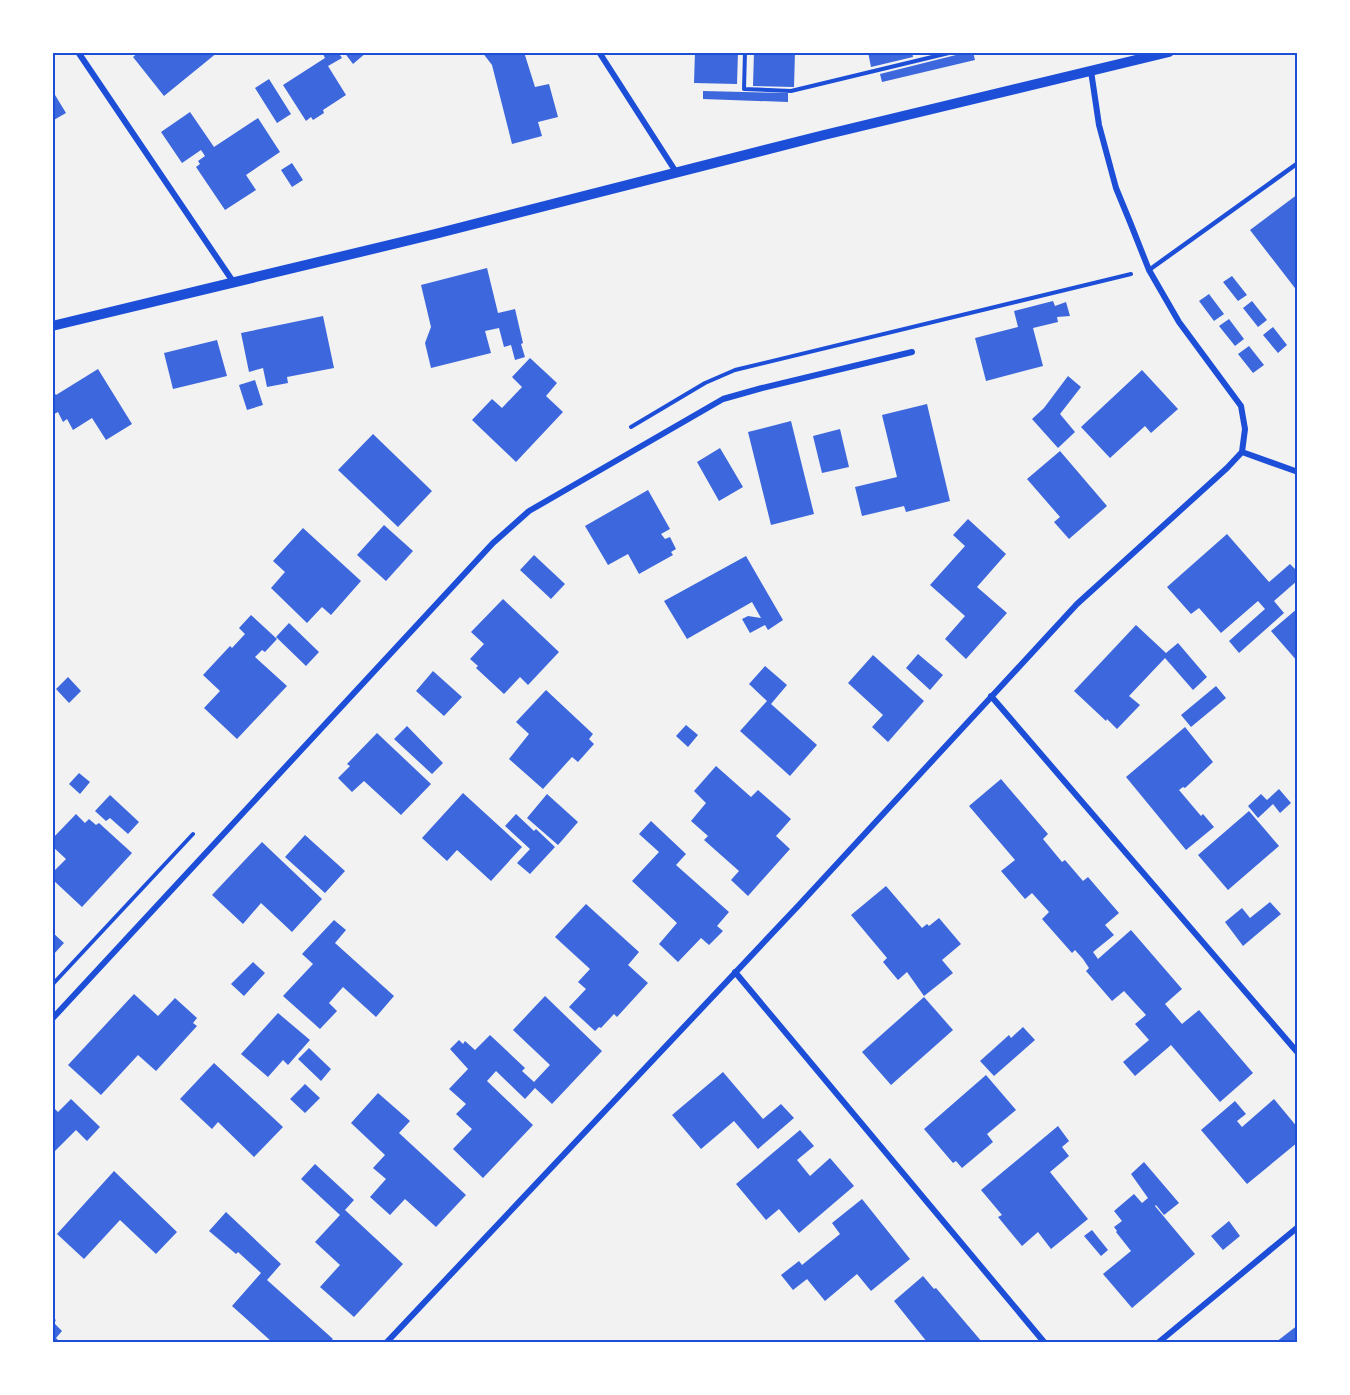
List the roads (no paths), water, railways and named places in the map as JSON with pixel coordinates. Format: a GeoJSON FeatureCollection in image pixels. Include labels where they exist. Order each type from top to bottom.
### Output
{"type":"FeatureCollection","features":[{"type":"Feature","properties":{"kind":"street"},"geometry":{"type":"LineString","coordinates":[[78,52],[234,284]]}},
{"type":"Feature","properties":{"kind":"street"},"geometry":{"type":"LineString","coordinates":[[599,52],[676,172]]}},
{"type":"Feature","properties":{"kind":"street"},"geometry":{"type":"LineString","coordinates":[[52,326],[234,284],[676,172],[1169,52]]}},
{"type":"Feature","properties":{"kind":"street"},"geometry":{"type":"LineString","coordinates":[[387,1342],[807,897],[1077,604],[1242,452],[1245,429],[1240,406],[1179,322],[1149,270],[1116,188],[1099,125],[1091,71]]}},
{"type":"Feature","properties":{"kind":"street"},"geometry":{"type":"LineString","coordinates":[[52,1018],[493,543],[529,511],[723,399],[912,352]]}},
{"type":"Feature","properties":{"kind":"street"},"geometry":{"type":"LineString","coordinates":[[1242,452],[1298,472]]}},
{"type":"Feature","properties":{"kind":"street"},"geometry":{"type":"LineString","coordinates":[[991,696],[1298,1053]]}},
{"type":"Feature","properties":{"kind":"street"},"geometry":{"type":"LineString","coordinates":[[735,972],[1044,1342]]}},
{"type":"Feature","properties":{"kind":"street"},"geometry":{"type":"LineString","coordinates":[[1159,1342],[1298,1227]]}},
{"type":"Feature","properties":{"kind":"lane"},"geometry":{"type":"LineString","coordinates":[[1149,270],[1298,163]]}}]}
